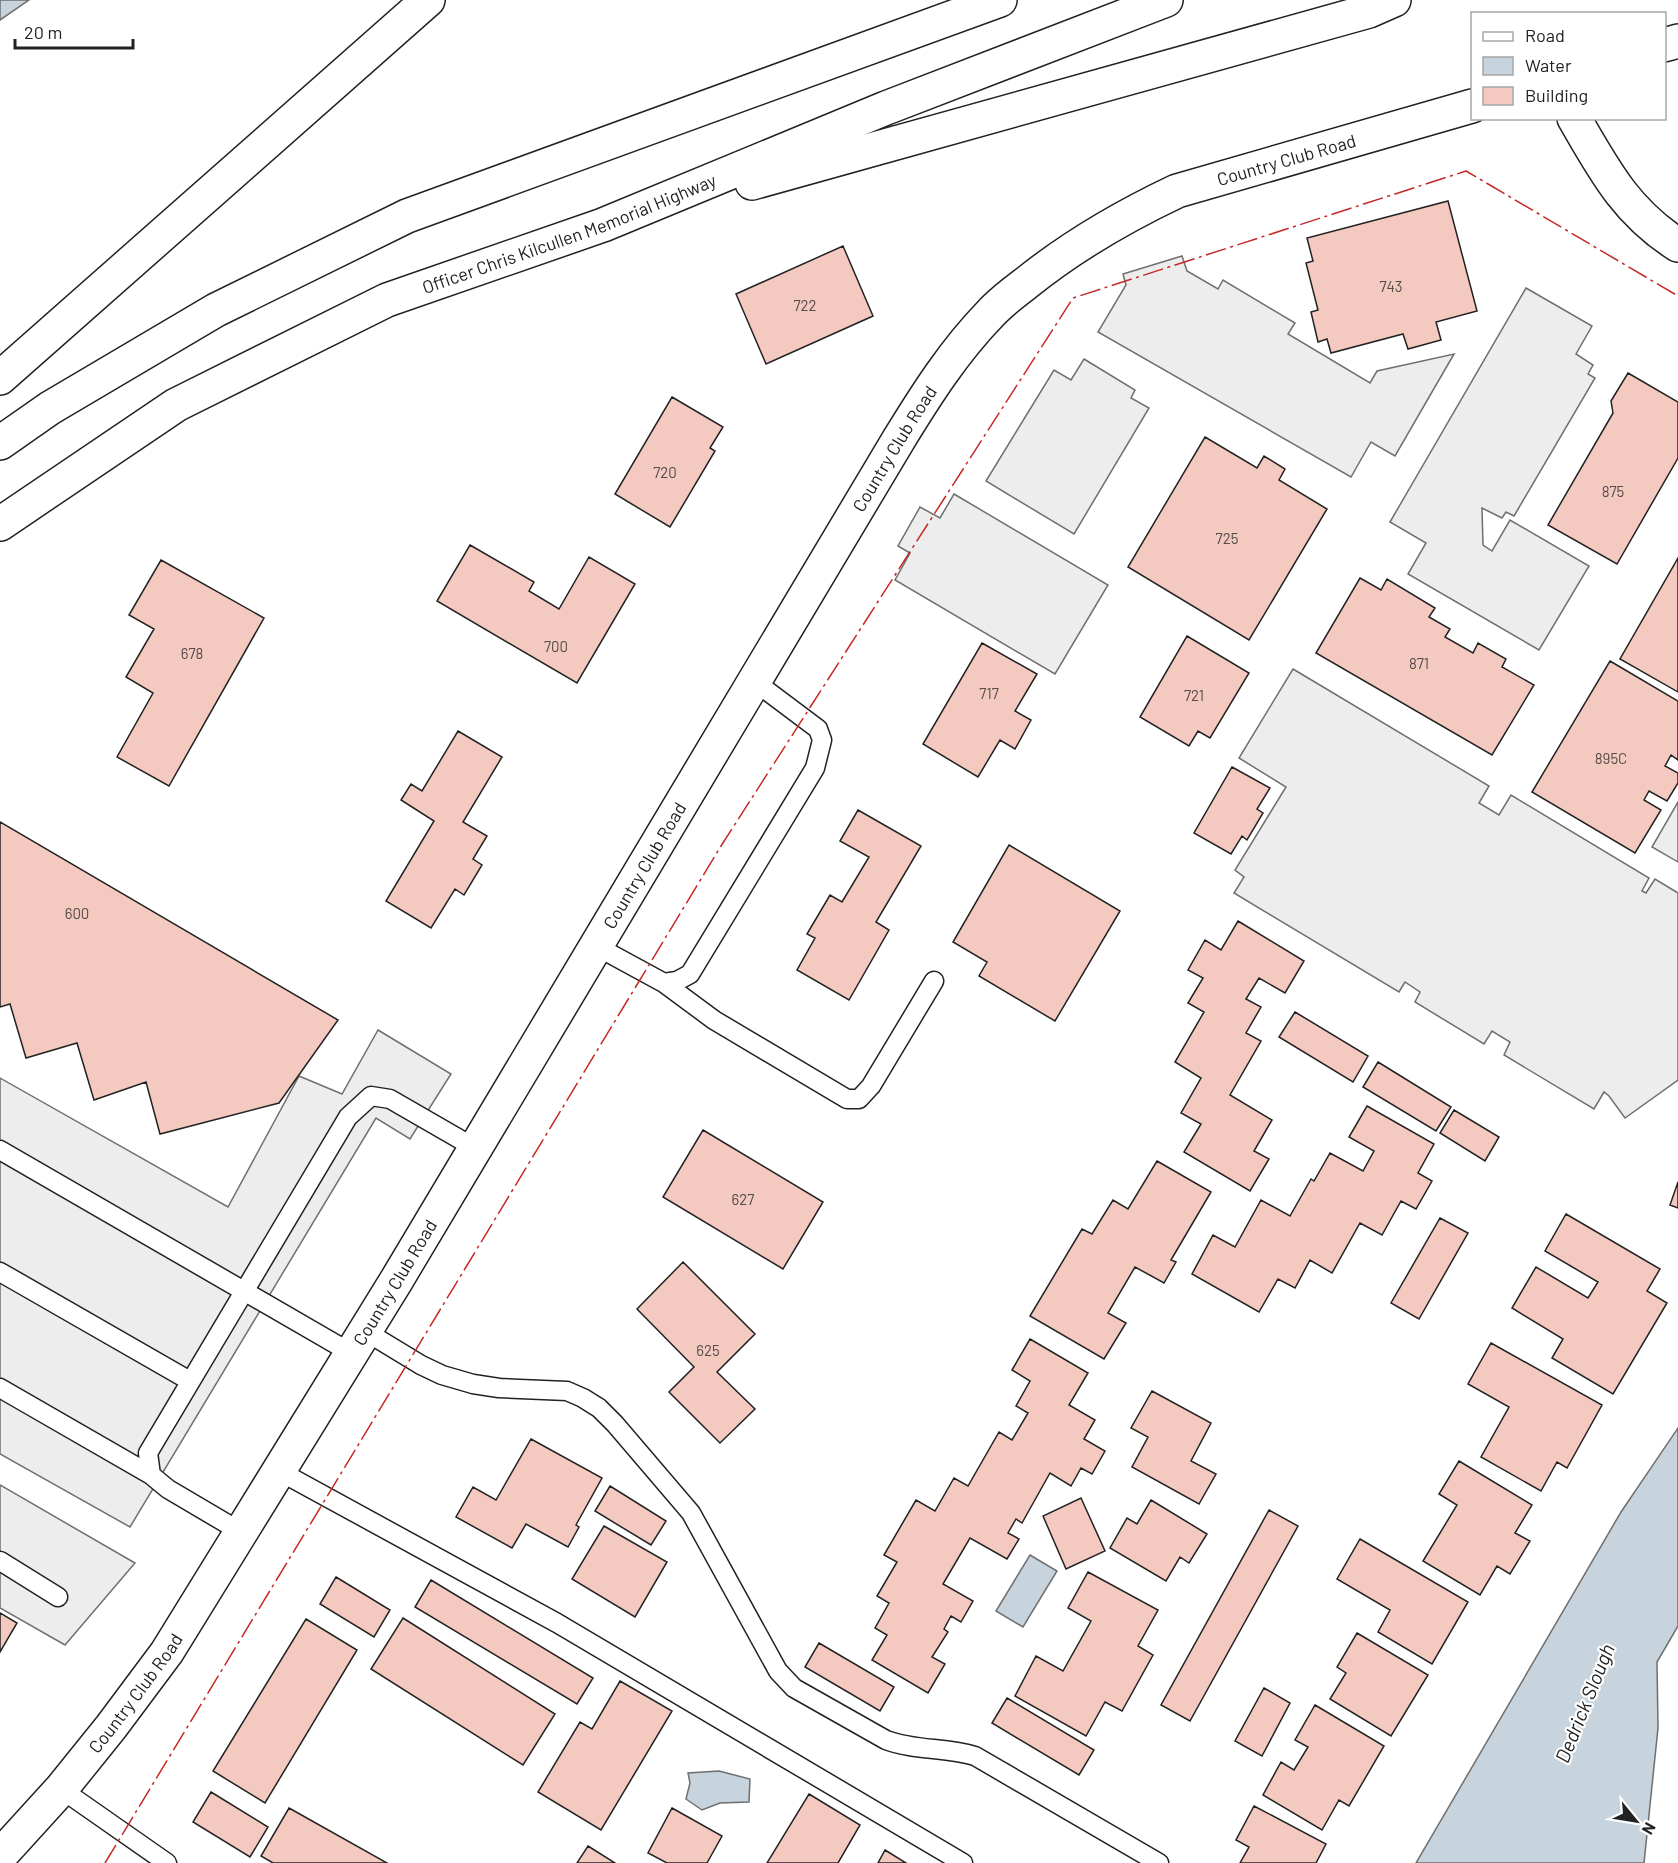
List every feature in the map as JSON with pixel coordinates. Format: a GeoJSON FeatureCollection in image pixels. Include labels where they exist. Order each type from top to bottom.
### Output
{"type":"FeatureCollection","features":[{"type":"Feature","properties":{"kind":"main road"},"geometry":{"type":"LineString","coordinates":[[0,378],[428,0]]}},
{"type":"Feature","properties":{"kind":"main road"},"geometry":{"type":"LineString","coordinates":[[0,443],[50,408],[216,310],[407,216],[1000,0]]}},
{"type":"Feature","properties":{"kind":"main road","name":"Officer Chris Kilcullen Memorial Highway"},"geometry":{"type":"LineString","coordinates":[[0,524],[176,405],[387,300],[603,225],[886,108],[1166,0]]}},
{"type":"Feature","properties":{"kind":"main road"},"geometry":{"type":"LineString","coordinates":[[603,225],[1369,11],[1394,0]]}},
{"type":"Feature","properties":{"kind":"main road","name":"Country Club Road"},"geometry":{"type":"LineString","coordinates":[[0,1856],[61,1789],[167,1652],[475,1149],[924,399],[969,338],[992,311],[1046,267],[1083,241],[1131,213],[1177,192],[1471,107]]}},
{"type":"Feature","properties":{"kind":"main road"},"geometry":{"type":"LineString","coordinates":[[1575,120],[1612,183],[1634,211],[1678,245]]}},
{"type":"Feature","properties":{"kind":"lane"},"geometry":{"type":"LineString","coordinates":[[664,983],[677,981],[690,974],[815,768],[822,740],[818,729],[754,681]]}},
{"type":"Feature","properties":{"kind":"lane"},"geometry":{"type":"LineString","coordinates":[[596,946],[664,983],[714,1020],[847,1099],[859,1099],[871,1086],[934,981]]}},
{"type":"Feature","properties":{"kind":"lane"},"geometry":{"type":"LineString","coordinates":[[151,1475],[148,1453],[348,1117],[371,1096],[390,1099],[475,1149]]}},
{"type":"Feature","properties":{"kind":"lane"},"geometry":{"type":"LineString","coordinates":[[0,1150],[245,1291],[358,1342],[442,1375],[473,1384],[499,1388],[567,1391],[583,1398],[599,1408],[691,1513],[778,1671],[794,1688],[899,1745],[962,1752],[975,1756],[1159,1863]]}},
{"type":"Feature","properties":{"kind":"lane"},"geometry":{"type":"LineString","coordinates":[[0,1272],[190,1381]]}},
{"type":"Feature","properties":{"kind":"lane"},"geometry":{"type":"LineString","coordinates":[[0,1388],[151,1475],[168,1489],[242,1532]]}},
{"type":"Feature","properties":{"kind":"lane"},"geometry":{"type":"LineString","coordinates":[[279,1471],[557,1623],[963,1863]]}},
{"type":"Feature","properties":{"kind":"lane"},"geometry":{"type":"LineString","coordinates":[[0,1561],[58,1597]]}},
{"type":"Feature","properties":{"kind":"lane"},"geometry":{"type":"LineString","coordinates":[[61,1789],[167,1863]]}},
{"type":"Feature","properties":{"kind":"shaded area"},"geometry":{"type":"Polygon","coordinates":[[[1182,256],[1187,271],[1218,289],[1223,280],[1295,323],[1288,334],[1370,383],[1377,371],[1454,354],[1395,456],[1371,442],[1351,477],[1098,332],[1126,285],[1123,274],[1182,256]]]}},
{"type":"Feature","properties":{"kind":"shaded area"},"geometry":{"type":"Polygon","coordinates":[[[1526,288],[1592,326],[1576,354],[1593,365],[1588,374],[1595,378],[1514,516],[1506,512],[1502,518],[1482,508],[1483,545],[1492,551],[1510,520],[1589,566],[1539,650],[1408,574],[1426,543],[1390,522],[1526,288]]]}},
{"type":"Feature","properties":{"kind":"shaded area"},"geometry":{"type":"Polygon","coordinates":[[[1084,359],[1135,390],[1131,398],[1149,408],[1074,534],[986,481],[1054,370],[1071,380],[1084,359]]]}},
{"type":"Feature","properties":{"kind":"shaded area"},"geometry":{"type":"Polygon","coordinates":[[[954,494],[1108,585],[1055,674],[895,580],[910,553],[898,546],[920,507],[940,518],[954,494]]]}},
{"type":"Feature","properties":{"kind":"shaded area"},"geometry":{"type":"Polygon","coordinates":[[[1293,669],[1489,786],[1479,803],[1499,815],[1511,795],[1649,878],[1642,891],[1646,893],[1655,879],[1678,893],[1678,1080],[1625,1118],[1604,1092],[1594,1109],[1504,1055],[1510,1042],[1492,1031],[1484,1044],[1415,1002],[1420,992],[1405,982],[1399,992],[1234,893],[1244,877],[1235,870],[1286,787],[1239,758],[1293,669]]]}},
{"type":"Feature","properties":{"kind":"shaded area"},"geometry":{"type":"Polygon","coordinates":[[[1678,802],[1678,862],[1652,847],[1678,802]]]}},
{"type":"Feature","properties":{"kind":"shaded area"},"geometry":{"type":"Polygon","coordinates":[[[378,1030],[451,1074],[410,1139],[376,1118],[130,1527],[0,1454],[0,1078],[228,1207],[299,1076],[342,1094],[378,1030]]]}},
{"type":"Feature","properties":{"kind":"shaded area"},"geometry":{"type":"Polygon","coordinates":[[[0,1485],[135,1563],[65,1645],[0,1608],[0,1485]]]}},
{"type":"Feature","properties":{"kind":"water"},"geometry":{"type":"Polygon","coordinates":[[[0,0],[29,0],[0,20],[0,0]]]}},
{"type":"Feature","properties":{"kind":"water","name":"Dedrick Slough"},"geometry":{"type":"Polygon","coordinates":[[[1678,1428],[1678,1626],[1657,1662],[1658,1728],[1644,1863],[1416,1863],[1621,1512],[1678,1428]]]}},
{"type":"Feature","properties":{"kind":"water"},"geometry":{"type":"Polygon","coordinates":[[[1030,1555],[1057,1571],[1023,1627],[996,1611],[1030,1555]]]}},
{"type":"Feature","properties":{"kind":"water"},"geometry":{"type":"Polygon","coordinates":[[[719,1771],[750,1779],[749,1802],[720,1803],[702,1810],[686,1799],[690,1783],[688,1773],[719,1771]]]}},
{"type":"Feature","properties":{"kind":"building"},"geometry":{"type":"Polygon","coordinates":[[[1448,201],[1477,311],[1436,322],[1441,340],[1408,349],[1403,334],[1331,353],[1327,339],[1318,342],[1311,312],[1318,310],[1306,263],[1313,261],[1307,238],[1448,201]]]}},
{"type":"Feature","properties":{"kind":"building"},"geometry":{"type":"Polygon","coordinates":[[[843,246],[873,316],[766,364],[736,294],[843,246]]]}},
{"type":"Feature","properties":{"kind":"building"},"geometry":{"type":"Polygon","coordinates":[[[1628,373],[1678,402],[1678,458],[1617,564],[1548,525],[1613,413],[1611,401],[1628,373]]]}},
{"type":"Feature","properties":{"kind":"building"},"geometry":{"type":"Polygon","coordinates":[[[672,397],[723,427],[710,448],[715,451],[670,527],[615,494],[672,397]]]}},
{"type":"Feature","properties":{"kind":"building"},"geometry":{"type":"Polygon","coordinates":[[[1205,437],[1257,468],[1264,456],[1285,469],[1279,480],[1327,509],[1249,640],[1128,567],[1205,437]]]}},
{"type":"Feature","properties":{"kind":"building"},"geometry":{"type":"Polygon","coordinates":[[[470,545],[534,582],[529,591],[559,609],[589,557],[635,584],[577,683],[437,601],[470,545]]]}},
{"type":"Feature","properties":{"kind":"building"},"geometry":{"type":"Polygon","coordinates":[[[1678,558],[1678,692],[1620,659],[1678,558]]]}},
{"type":"Feature","properties":{"kind":"building"},"geometry":{"type":"Polygon","coordinates":[[[161,560],[264,618],[169,786],[117,757],[153,693],[126,677],[154,629],[129,615],[161,560]]]}},
{"type":"Feature","properties":{"kind":"building"},"geometry":{"type":"Polygon","coordinates":[[[1360,578],[1381,590],[1387,579],[1435,608],[1429,617],[1450,629],[1445,637],[1473,653],[1478,643],[1506,659],[1502,667],[1534,685],[1492,755],[1316,653],[1360,578]]]}},
{"type":"Feature","properties":{"kind":"building"},"geometry":{"type":"Polygon","coordinates":[[[1187,636],[1249,673],[1210,738],[1198,731],[1189,746],[1140,717],[1187,636]]]}},
{"type":"Feature","properties":{"kind":"building"},"geometry":{"type":"Polygon","coordinates":[[[982,643],[1037,674],[1015,711],[1031,720],[1015,749],[1000,740],[978,777],[923,744],[982,643]]]}},
{"type":"Feature","properties":{"kind":"building"},"geometry":{"type":"Polygon","coordinates":[[[1610,661],[1678,701],[1678,760],[1671,755],[1665,766],[1678,773],[1678,783],[1667,801],[1649,791],[1644,800],[1661,810],[1635,853],[1532,792],[1610,661]]]}},
{"type":"Feature","properties":{"kind":"building"},"geometry":{"type":"Polygon","coordinates":[[[458,731],[502,757],[463,822],[487,836],[473,859],[482,865],[464,895],[455,889],[431,928],[386,901],[434,821],[401,800],[411,784],[422,791],[458,731]]]}},
{"type":"Feature","properties":{"kind":"building"},"geometry":{"type":"Polygon","coordinates":[[[1232,767],[1270,788],[1257,809],[1263,813],[1247,840],[1242,836],[1231,854],[1194,833],[1232,767]]]}},
{"type":"Feature","properties":{"kind":"building"},"geometry":{"type":"Polygon","coordinates":[[[858,810],[921,846],[876,922],[889,930],[849,1000],[797,970],[815,938],[807,934],[830,895],[842,902],[869,857],[840,841],[858,810]]]}},
{"type":"Feature","properties":{"kind":"building"},"geometry":{"type":"Polygon","coordinates":[[[0,822],[338,1020],[279,1103],[160,1134],[146,1082],[94,1100],[77,1043],[26,1058],[10,1004],[0,1007],[0,822]]]}},
{"type":"Feature","properties":{"kind":"building"},"geometry":{"type":"Polygon","coordinates":[[[1009,845],[1120,911],[1055,1021],[979,976],[987,962],[953,942],[1009,845]]]}},
{"type":"Feature","properties":{"kind":"building"},"geometry":{"type":"Polygon","coordinates":[[[1238,921],[1304,961],[1285,993],[1259,978],[1246,999],[1261,1007],[1246,1033],[1261,1041],[1230,1095],[1272,1120],[1254,1151],[1269,1159],[1250,1191],[1184,1152],[1201,1124],[1181,1113],[1201,1078],[1175,1062],[1204,1012],[1188,1003],[1203,978],[1188,970],[1205,940],[1221,950],[1238,921]]]}},
{"type":"Feature","properties":{"kind":"building"},"geometry":{"type":"Polygon","coordinates":[[[1295,1012],[1368,1056],[1353,1082],[1279,1037],[1295,1012]]]}},
{"type":"Feature","properties":{"kind":"building"},"geometry":{"type":"Polygon","coordinates":[[[1378,1062],[1451,1107],[1436,1131],[1363,1087],[1378,1062]]]}},
{"type":"Feature","properties":{"kind":"building"},"geometry":{"type":"Polygon","coordinates":[[[1367,1106],[1434,1144],[1418,1173],[1432,1181],[1416,1209],[1401,1201],[1382,1235],[1360,1223],[1332,1273],[1310,1260],[1295,1288],[1278,1279],[1259,1312],[1192,1274],[1213,1235],[1235,1247],[1261,1200],[1290,1216],[1311,1179],[1314,1181],[1330,1153],[1363,1171],[1374,1151],[1349,1137],[1367,1106]]]}},
{"type":"Feature","properties":{"kind":"building"},"geometry":{"type":"Polygon","coordinates":[[[1454,1110],[1499,1137],[1485,1161],[1440,1133],[1454,1110]]]}},
{"type":"Feature","properties":{"kind":"building"},"geometry":{"type":"Polygon","coordinates":[[[703,1130],[823,1202],[783,1269],[663,1197],[703,1130]]]}},
{"type":"Feature","properties":{"kind":"building"},"geometry":{"type":"Polygon","coordinates":[[[1157,1161],[1211,1192],[1171,1260],[1176,1262],[1164,1283],[1135,1267],[1108,1313],[1126,1323],[1104,1359],[1030,1316],[1082,1229],[1092,1234],[1113,1200],[1128,1209],[1157,1161]]]}},
{"type":"Feature","properties":{"kind":"building"},"geometry":{"type":"Polygon","coordinates":[[[1678,1182],[1678,1208],[1670,1205],[1678,1182]]]}},
{"type":"Feature","properties":{"kind":"building"},"geometry":{"type":"Polygon","coordinates":[[[1566,1214],[1660,1269],[1647,1291],[1667,1303],[1613,1394],[1552,1358],[1563,1339],[1512,1308],[1536,1267],[1588,1298],[1598,1282],[1545,1251],[1566,1214]]]}},
{"type":"Feature","properties":{"kind":"building"},"geometry":{"type":"Polygon","coordinates":[[[1440,1218],[1468,1233],[1419,1319],[1391,1303],[1440,1218]]]}},
{"type":"Feature","properties":{"kind":"building"},"geometry":{"type":"Polygon","coordinates":[[[683,1262],[755,1334],[717,1372],[755,1409],[720,1443],[669,1392],[694,1367],[637,1309],[683,1262]]]}},
{"type":"Feature","properties":{"kind":"building"},"geometry":{"type":"Polygon","coordinates":[[[1030,1339],[1088,1373],[1069,1405],[1095,1420],[1084,1439],[1105,1451],[1092,1474],[1081,1468],[1071,1486],[1050,1473],[1022,1523],[1016,1519],[1008,1533],[1019,1539],[1007,1559],[970,1538],[943,1584],[973,1601],[961,1622],[951,1616],[944,1629],[948,1632],[932,1657],[945,1664],[928,1693],[872,1660],[887,1635],[875,1628],[889,1603],[877,1596],[897,1562],[884,1555],[916,1500],[935,1511],[954,1478],[968,1486],[999,1432],[1012,1440],[1028,1413],[1016,1406],[1030,1381],[1012,1370],[1030,1339]]]}},
{"type":"Feature","properties":{"kind":"building"},"geometry":{"type":"Polygon","coordinates":[[[1491,1343],[1602,1405],[1567,1468],[1557,1462],[1541,1491],[1481,1457],[1509,1407],[1468,1384],[1491,1343]]]}},
{"type":"Feature","properties":{"kind":"building"},"geometry":{"type":"Polygon","coordinates":[[[1152,1391],[1211,1423],[1191,1461],[1216,1474],[1199,1504],[1132,1467],[1148,1437],[1131,1428],[1152,1391]]]}},
{"type":"Feature","properties":{"kind":"building"},"geometry":{"type":"Polygon","coordinates":[[[531,1439],[602,1478],[576,1525],[579,1527],[568,1547],[526,1524],[512,1548],[456,1517],[473,1487],[496,1500],[531,1439]]]}},
{"type":"Feature","properties":{"kind":"building"},"geometry":{"type":"Polygon","coordinates":[[[1459,1461],[1532,1505],[1515,1533],[1530,1541],[1510,1574],[1497,1566],[1480,1595],[1423,1561],[1457,1505],[1439,1494],[1459,1461]]]}},
{"type":"Feature","properties":{"kind":"building"},"geometry":{"type":"Polygon","coordinates":[[[610,1486],[666,1521],[651,1545],[595,1511],[610,1486]]]}},
{"type":"Feature","properties":{"kind":"building"},"geometry":{"type":"Polygon","coordinates":[[[1081,1498],[1105,1551],[1066,1569],[1043,1516],[1081,1498]]]}},
{"type":"Feature","properties":{"kind":"building"},"geometry":{"type":"Polygon","coordinates":[[[1151,1500],[1207,1534],[1189,1563],[1180,1557],[1166,1581],[1110,1548],[1127,1518],[1137,1524],[1151,1500]]]}},
{"type":"Feature","properties":{"kind":"building"},"geometry":{"type":"Polygon","coordinates":[[[1269,1510],[1298,1526],[1190,1721],[1161,1705],[1269,1510]]]}},
{"type":"Feature","properties":{"kind":"building"},"geometry":{"type":"Polygon","coordinates":[[[604,1526],[667,1562],[635,1617],[572,1579],[604,1526]]]}},
{"type":"Feature","properties":{"kind":"building"},"geometry":{"type":"Polygon","coordinates":[[[1360,1539],[1468,1602],[1432,1664],[1378,1632],[1390,1610],[1337,1579],[1360,1539]]]}},
{"type":"Feature","properties":{"kind":"building"},"geometry":{"type":"Polygon","coordinates":[[[1088,1572],[1158,1610],[1138,1646],[1153,1655],[1122,1711],[1105,1702],[1086,1736],[1015,1696],[1036,1656],[1063,1671],[1091,1621],[1068,1608],[1088,1572]]]}},
{"type":"Feature","properties":{"kind":"building"},"geometry":{"type":"Polygon","coordinates":[[[336,1577],[390,1610],[374,1637],[320,1604],[336,1577]]]}},
{"type":"Feature","properties":{"kind":"building"},"geometry":{"type":"Polygon","coordinates":[[[431,1580],[593,1678],[577,1704],[415,1607],[431,1580]]]}},
{"type":"Feature","properties":{"kind":"building"},"geometry":{"type":"Polygon","coordinates":[[[0,1613],[17,1623],[0,1652],[0,1613]]]}},
{"type":"Feature","properties":{"kind":"building"},"geometry":{"type":"Polygon","coordinates":[[[403,1618],[555,1714],[523,1765],[371,1669],[403,1618]]]}},
{"type":"Feature","properties":{"kind":"building"},"geometry":{"type":"Polygon","coordinates":[[[306,1619],[357,1650],[265,1803],[213,1771],[306,1619]]]}},
{"type":"Feature","properties":{"kind":"building"},"geometry":{"type":"Polygon","coordinates":[[[1357,1633],[1428,1675],[1391,1736],[1330,1699],[1346,1673],[1337,1667],[1357,1633]]]}},
{"type":"Feature","properties":{"kind":"building"},"geometry":{"type":"Polygon","coordinates":[[[819,1643],[894,1687],[880,1711],[805,1667],[819,1643]]]}},
{"type":"Feature","properties":{"kind":"building"},"geometry":{"type":"Polygon","coordinates":[[[620,1681],[672,1711],[601,1830],[538,1792],[580,1722],[592,1729],[620,1681]]]}},
{"type":"Feature","properties":{"kind":"building"},"geometry":{"type":"Polygon","coordinates":[[[1264,1688],[1290,1703],[1262,1756],[1235,1741],[1264,1688]]]}},
{"type":"Feature","properties":{"kind":"building"},"geometry":{"type":"Polygon","coordinates":[[[1007,1698],[1094,1750],[1079,1775],[992,1723],[1007,1698]]]}},
{"type":"Feature","properties":{"kind":"building"},"geometry":{"type":"Polygon","coordinates":[[[1315,1705],[1384,1746],[1349,1806],[1339,1800],[1322,1830],[1263,1795],[1281,1762],[1294,1770],[1308,1747],[1295,1740],[1315,1705]]]}},
{"type":"Feature","properties":{"kind":"building"},"geometry":{"type":"Polygon","coordinates":[[[211,1792],[268,1827],[250,1857],[193,1822],[211,1792]]]}},
{"type":"Feature","properties":{"kind":"building"},"geometry":{"type":"Polygon","coordinates":[[[809,1794],[860,1825],[838,1863],[767,1863],[809,1794]]]}},
{"type":"Feature","properties":{"kind":"building"},"geometry":{"type":"Polygon","coordinates":[[[1254,1806],[1326,1844],[1316,1863],[1240,1863],[1249,1847],[1236,1840],[1254,1806]]]}},
{"type":"Feature","properties":{"kind":"building"},"geometry":{"type":"Polygon","coordinates":[[[289,1808],[387,1863],[273,1863],[261,1856],[289,1808]]]}},
{"type":"Feature","properties":{"kind":"building"},"geometry":{"type":"Polygon","coordinates":[[[672,1808],[722,1836],[707,1863],[667,1863],[648,1853],[672,1808]]]}},
{"type":"Feature","properties":{"kind":"building"},"geometry":{"type":"Polygon","coordinates":[[[588,1846],[615,1863],[577,1863],[588,1846]]]}},
{"type":"Feature","properties":{"kind":"building"},"geometry":{"type":"Polygon","coordinates":[[[885,1850],[906,1863],[878,1863],[885,1850]]]}},
{"type":"Feature","properties":{"kind":"power"},"geometry":{"type":"LineString","coordinates":[[105,1863],[721,846],[1073,298],[1466,171],[1678,296]]}}]}
